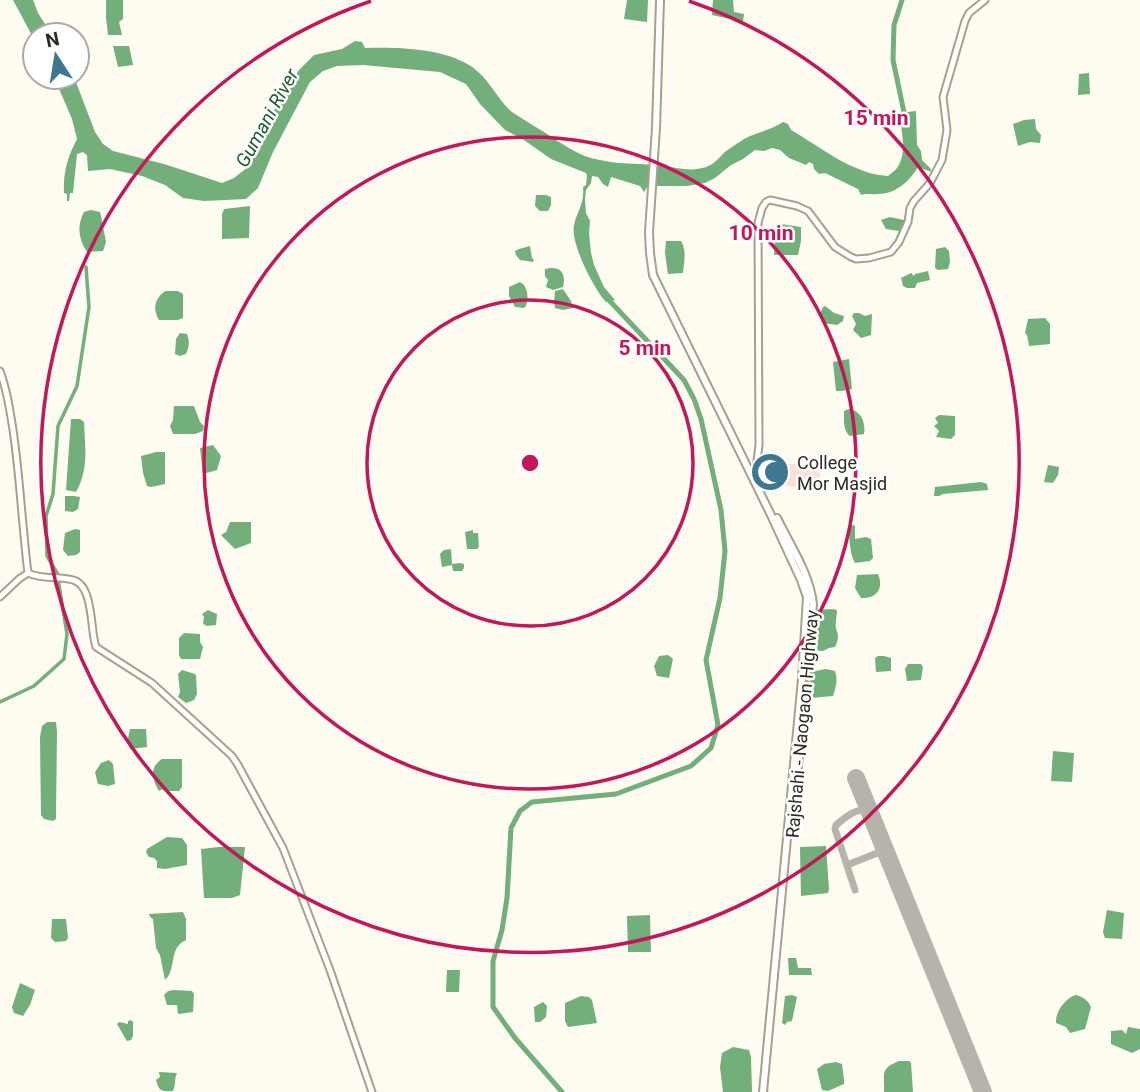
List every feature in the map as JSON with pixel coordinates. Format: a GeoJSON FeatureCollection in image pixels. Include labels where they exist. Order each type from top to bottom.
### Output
{"type":"FeatureCollection","features":[{"type":"Feature","properties":{"kind":"main road","name":"Rajshahi - Naogaon Highway"},"geometry":{"type":"LineString","coordinates":[[660,0],[650,223],[653,275],[786,542]]}},
{"type":"Feature","properties":{"kind":"main road"},"geometry":{"type":"LineString","coordinates":[[755,477],[759,445],[758,223],[762,208],[770,200],[797,205],[808,211],[835,247],[856,259],[883,256],[891,252],[908,222],[910,208],[942,160],[947,130],[943,97],[946,82],[965,21],[969,13],[985,0]]}},
{"type":"Feature","properties":{"kind":"main road"},"geometry":{"type":"LineString","coordinates":[[0,371],[16,454],[28,573]]}},
{"type":"Feature","properties":{"kind":"main road","name":"Rajshahi - Naogaon Highway"},"geometry":{"type":"LineString","coordinates":[[741,451],[786,542],[805,589],[808,605],[765,1092]]}},
{"type":"Feature","properties":{"kind":"main road"},"geometry":{"type":"LineString","coordinates":[[28,573],[37,577],[74,580],[80,583],[89,604],[94,641],[99,650],[152,683],[232,756],[238,765],[287,859],[330,970],[372,1092]]}},
{"type":"Feature","properties":{"kind":"main road"},"geometry":{"type":"LineString","coordinates":[[0,597],[28,573]]}},
{"type":"Feature","properties":{"kind":"shaded area"},"geometry":{"type":"Polygon","coordinates":[[[13,0],[33,0],[43,21],[24,21],[13,0]]]}},
{"type":"Feature","properties":{"kind":"shaded area"},"geometry":{"type":"Polygon","coordinates":[[[106,0],[123,0],[123,19],[119,22],[122,35],[108,35],[106,0]]]}},
{"type":"Feature","properties":{"kind":"shaded area"},"geometry":{"type":"Polygon","coordinates":[[[627,0],[648,0],[647,22],[624,19],[627,0]]]}},
{"type":"Feature","properties":{"kind":"shaded area"},"geometry":{"type":"Polygon","coordinates":[[[713,0],[733,0],[734,12],[744,14],[743,22],[712,15],[713,0]]]}},
{"type":"Feature","properties":{"kind":"shaded area"},"geometry":{"type":"Polygon","coordinates":[[[355,41],[362,42],[365,48],[419,50],[458,59],[476,70],[512,112],[584,156],[616,163],[701,168],[714,163],[744,139],[783,122],[837,159],[862,170],[888,176],[897,168],[902,155],[899,113],[916,111],[917,145],[922,160],[932,172],[918,167],[906,182],[896,189],[861,195],[858,189],[825,173],[819,174],[813,164],[809,162],[806,165],[772,148],[755,150],[715,178],[687,186],[648,186],[644,192],[640,186],[611,177],[608,187],[598,177],[592,176],[586,190],[586,213],[590,221],[594,265],[604,287],[615,300],[606,302],[584,265],[574,233],[583,198],[583,187],[586,185],[586,173],[551,159],[505,130],[480,104],[466,84],[440,72],[363,65],[337,66],[323,71],[310,82],[273,152],[258,188],[246,199],[204,201],[183,198],[165,185],[142,176],[110,169],[88,171],[87,155],[83,152],[77,154],[73,193],[70,193],[67,201],[67,194],[64,193],[65,171],[77,139],[60,91],[79,91],[95,132],[103,144],[113,151],[222,183],[248,167],[262,131],[299,70],[314,55],[342,49],[355,41]]]}},
{"type":"Feature","properties":{"kind":"shaded area"},"geometry":{"type":"Polygon","coordinates":[[[113,46],[129,46],[133,65],[118,67],[113,46]]]}},
{"type":"Feature","properties":{"kind":"shaded area"},"geometry":{"type":"Polygon","coordinates":[[[1089,73],[1090,94],[1078,95],[1079,74],[1089,73]]]}},
{"type":"Feature","properties":{"kind":"shaded area"},"geometry":{"type":"Polygon","coordinates":[[[1035,119],[1036,129],[1041,135],[1040,143],[1030,142],[1018,146],[1013,124],[1035,119]]]}},
{"type":"Feature","properties":{"kind":"shaded area"},"geometry":{"type":"Polygon","coordinates":[[[536,195],[551,197],[548,211],[540,211],[535,206],[536,195]]]}},
{"type":"Feature","properties":{"kind":"shaded area"},"geometry":{"type":"Polygon","coordinates":[[[250,206],[249,238],[222,239],[224,209],[250,206]]]}},
{"type":"Feature","properties":{"kind":"shaded area"},"geometry":{"type":"Polygon","coordinates":[[[84,212],[100,212],[106,242],[103,251],[87,252],[80,237],[84,212]]]}},
{"type":"Feature","properties":{"kind":"shaded area"},"geometry":{"type":"Polygon","coordinates":[[[890,217],[908,221],[896,242],[899,231],[886,229],[881,220],[890,217]]]}},
{"type":"Feature","properties":{"kind":"shaded area"},"geometry":{"type":"Polygon","coordinates":[[[780,224],[801,227],[798,255],[774,255],[775,237],[780,224]]]}},
{"type":"Feature","properties":{"kind":"shaded area"},"geometry":{"type":"Polygon","coordinates":[[[666,241],[681,241],[685,253],[683,273],[668,274],[666,241]]]}},
{"type":"Feature","properties":{"kind":"shaded area"},"geometry":{"type":"Polygon","coordinates":[[[530,246],[533,262],[520,260],[515,251],[530,246]]]}},
{"type":"Feature","properties":{"kind":"shaded area"},"geometry":{"type":"Polygon","coordinates":[[[945,247],[949,251],[948,269],[938,270],[935,268],[936,249],[945,247]]]}},
{"type":"Feature","properties":{"kind":"shaded area"},"geometry":{"type":"Polygon","coordinates":[[[545,269],[558,269],[562,273],[563,287],[553,290],[546,287],[548,280],[545,269]]]}},
{"type":"Feature","properties":{"kind":"shaded area"},"geometry":{"type":"Polygon","coordinates":[[[928,271],[930,280],[917,283],[915,288],[903,286],[901,278],[911,273],[914,276],[928,271]]]}},
{"type":"Feature","properties":{"kind":"shaded area"},"geometry":{"type":"Polygon","coordinates":[[[520,282],[527,292],[524,308],[515,307],[509,296],[509,287],[520,282]]]}},
{"type":"Feature","properties":{"kind":"shaded area"},"geometry":{"type":"Polygon","coordinates":[[[563,289],[573,308],[555,308],[555,291],[563,289]]]}},
{"type":"Feature","properties":{"kind":"shaded area"},"geometry":{"type":"Polygon","coordinates":[[[165,291],[178,291],[183,294],[183,318],[159,320],[156,304],[165,291]]]}},
{"type":"Feature","properties":{"kind":"shaded area"},"geometry":{"type":"Polygon","coordinates":[[[825,306],[844,316],[843,321],[837,325],[822,323],[820,314],[825,306]]]}},
{"type":"Feature","properties":{"kind":"shaded area"},"geometry":{"type":"Polygon","coordinates":[[[854,313],[865,316],[872,314],[871,335],[861,338],[853,330],[856,324],[852,316],[854,313]]]}},
{"type":"Feature","properties":{"kind":"shaded area"},"geometry":{"type":"Polygon","coordinates":[[[1045,318],[1050,324],[1050,344],[1029,346],[1025,333],[1028,319],[1045,318]]]}},
{"type":"Feature","properties":{"kind":"shaded area"},"geometry":{"type":"Polygon","coordinates":[[[180,333],[187,334],[189,342],[186,354],[180,356],[175,354],[176,339],[180,333]]]}},
{"type":"Feature","properties":{"kind":"shaded area"},"geometry":{"type":"Polygon","coordinates":[[[849,359],[852,389],[836,391],[833,362],[849,359]]]}},
{"type":"Feature","properties":{"kind":"shaded area"},"geometry":{"type":"Polygon","coordinates":[[[174,406],[194,406],[204,426],[203,431],[195,434],[173,434],[170,426],[174,406]]]}},
{"type":"Feature","properties":{"kind":"shaded area"},"geometry":{"type":"Polygon","coordinates":[[[849,409],[862,418],[864,434],[850,436],[846,431],[844,411],[849,409]]]}},
{"type":"Feature","properties":{"kind":"shaded area"},"geometry":{"type":"Polygon","coordinates":[[[939,415],[955,416],[955,435],[951,439],[936,437],[939,431],[934,426],[938,423],[935,418],[939,415]]]}},
{"type":"Feature","properties":{"kind":"shaded area"},"geometry":{"type":"Polygon","coordinates":[[[71,419],[84,422],[85,467],[76,492],[66,490],[71,419]]]}},
{"type":"Feature","properties":{"kind":"shaded area"},"geometry":{"type":"Polygon","coordinates":[[[213,445],[221,456],[217,470],[203,474],[200,448],[213,445]]]}},
{"type":"Feature","properties":{"kind":"shaded area"},"geometry":{"type":"Polygon","coordinates":[[[165,452],[165,484],[151,487],[147,486],[141,456],[165,452]]]}},
{"type":"Feature","properties":{"kind":"shaded area"},"geometry":{"type":"Polygon","coordinates":[[[777,464],[820,464],[820,488],[778,486],[777,464]]]}},
{"type":"Feature","properties":{"kind":"shaded area"},"geometry":{"type":"Polygon","coordinates":[[[1048,465],[1059,467],[1053,483],[1044,482],[1048,465]]]}},
{"type":"Feature","properties":{"kind":"shaded area"},"geometry":{"type":"Polygon","coordinates":[[[981,482],[987,484],[988,490],[934,496],[935,487],[981,482]]]}},
{"type":"Feature","properties":{"kind":"shaded area"},"geometry":{"type":"Polygon","coordinates":[[[65,496],[80,497],[78,509],[73,512],[65,511],[65,496]]]}},
{"type":"Feature","properties":{"kind":"shaded area"},"geometry":{"type":"Polygon","coordinates":[[[230,522],[251,522],[251,543],[235,549],[221,535],[226,532],[230,522]]]}},
{"type":"Feature","properties":{"kind":"shaded area"},"geometry":{"type":"Polygon","coordinates":[[[853,525],[855,539],[871,539],[873,558],[870,561],[855,563],[848,527],[853,525]]]}},
{"type":"Feature","properties":{"kind":"shaded area"},"geometry":{"type":"Polygon","coordinates":[[[80,530],[80,552],[68,556],[63,550],[65,533],[80,530]]]}},
{"type":"Feature","properties":{"kind":"shaded area"},"geometry":{"type":"Polygon","coordinates":[[[473,530],[473,533],[478,533],[479,547],[467,549],[465,532],[473,530]]]}},
{"type":"Feature","properties":{"kind":"shaded area"},"geometry":{"type":"Polygon","coordinates":[[[451,549],[452,564],[464,564],[462,571],[453,571],[452,565],[442,567],[440,554],[451,549]]]}},
{"type":"Feature","properties":{"kind":"shaded area"},"geometry":{"type":"Polygon","coordinates":[[[878,574],[878,592],[871,597],[861,598],[855,588],[857,575],[878,574]]]}},
{"type":"Feature","properties":{"kind":"shaded area"},"geometry":{"type":"Polygon","coordinates":[[[208,610],[217,614],[216,625],[203,624],[202,614],[208,610]]]}},
{"type":"Feature","properties":{"kind":"shaded area"},"geometry":{"type":"Polygon","coordinates":[[[815,610],[837,610],[838,638],[835,647],[823,651],[812,650],[815,610]]]}},
{"type":"Feature","properties":{"kind":"shaded area"},"geometry":{"type":"Polygon","coordinates":[[[184,633],[200,634],[203,647],[200,659],[181,659],[179,638],[184,633]]]}},
{"type":"Feature","properties":{"kind":"shaded area"},"geometry":{"type":"Polygon","coordinates":[[[668,655],[673,659],[669,678],[657,676],[654,666],[659,656],[668,655]]]}},
{"type":"Feature","properties":{"kind":"shaded area"},"geometry":{"type":"Polygon","coordinates":[[[875,658],[891,658],[891,671],[876,672],[875,658]]]}},
{"type":"Feature","properties":{"kind":"shaded area"},"geometry":{"type":"Polygon","coordinates":[[[908,664],[921,664],[921,680],[907,681],[905,669],[908,664]]]}},
{"type":"Feature","properties":{"kind":"shaded area"},"geometry":{"type":"Polygon","coordinates":[[[826,669],[835,671],[836,674],[833,696],[811,698],[810,672],[826,669]]]}},
{"type":"Feature","properties":{"kind":"shaded area"},"geometry":{"type":"Polygon","coordinates":[[[182,670],[196,676],[197,694],[194,700],[186,703],[178,697],[178,674],[182,670]]]}},
{"type":"Feature","properties":{"kind":"shaded area"},"geometry":{"type":"Polygon","coordinates":[[[47,722],[56,722],[57,732],[56,819],[53,821],[44,819],[41,815],[40,737],[42,726],[47,722]]]}},
{"type":"Feature","properties":{"kind":"shaded area"},"geometry":{"type":"Polygon","coordinates":[[[130,729],[146,729],[147,747],[130,749],[130,729]]]}},
{"type":"Feature","properties":{"kind":"shaded area"},"geometry":{"type":"Polygon","coordinates":[[[1053,751],[1074,753],[1072,782],[1051,781],[1053,751]]]}},
{"type":"Feature","properties":{"kind":"shaded area"},"geometry":{"type":"Polygon","coordinates":[[[162,759],[182,759],[182,787],[179,791],[159,791],[153,778],[153,770],[162,759]]]}},
{"type":"Feature","properties":{"kind":"shaded area"},"geometry":{"type":"Polygon","coordinates":[[[109,760],[113,764],[115,784],[98,784],[95,772],[101,763],[109,760]]]}},
{"type":"Feature","properties":{"kind":"shaded area"},"geometry":{"type":"Polygon","coordinates":[[[167,837],[182,838],[187,845],[187,865],[157,868],[157,861],[149,857],[147,849],[167,837]]]}},
{"type":"Feature","properties":{"kind":"shaded area"},"geometry":{"type":"Polygon","coordinates":[[[826,846],[828,893],[801,896],[800,847],[826,846]]]}},
{"type":"Feature","properties":{"kind":"shaded area"},"geometry":{"type":"Polygon","coordinates":[[[245,847],[240,895],[232,898],[204,898],[201,849],[245,847]]]}},
{"type":"Feature","properties":{"kind":"shaded area"},"geometry":{"type":"Polygon","coordinates":[[[1107,910],[1124,913],[1122,939],[1105,938],[1103,932],[1107,910]]]}},
{"type":"Feature","properties":{"kind":"shaded area"},"geometry":{"type":"Polygon","coordinates":[[[183,912],[186,919],[186,940],[177,948],[171,970],[165,980],[156,948],[153,919],[149,914],[183,912]]]}},
{"type":"Feature","properties":{"kind":"shaded area"},"geometry":{"type":"Polygon","coordinates":[[[650,915],[651,952],[628,952],[627,916],[650,915]]]}},
{"type":"Feature","properties":{"kind":"shaded area"},"geometry":{"type":"Polygon","coordinates":[[[52,919],[66,919],[66,941],[55,942],[51,938],[52,919]]]}},
{"type":"Feature","properties":{"kind":"shaded area"},"geometry":{"type":"Polygon","coordinates":[[[788,958],[796,958],[798,968],[811,968],[812,975],[789,975],[788,958]]]}},
{"type":"Feature","properties":{"kind":"shaded area"},"geometry":{"type":"Polygon","coordinates":[[[447,970],[460,970],[459,992],[446,992],[447,970]]]}},
{"type":"Feature","properties":{"kind":"shaded area"},"geometry":{"type":"Polygon","coordinates":[[[20,983],[35,990],[23,1016],[14,1013],[12,1007],[20,983]]]}},
{"type":"Feature","properties":{"kind":"shaded area"},"geometry":{"type":"Polygon","coordinates":[[[174,990],[192,991],[193,1012],[178,1014],[177,1005],[167,1005],[164,995],[174,990]]]}},
{"type":"Feature","properties":{"kind":"shaded area"},"geometry":{"type":"Polygon","coordinates":[[[1075,995],[1088,1002],[1091,1007],[1085,1029],[1070,1033],[1066,1027],[1056,1023],[1056,1019],[1061,1006],[1075,995]]]}},
{"type":"Feature","properties":{"kind":"shaded area"},"geometry":{"type":"Polygon","coordinates":[[[581,996],[592,1000],[597,1023],[568,1027],[565,1021],[565,1003],[581,996]]]}},
{"type":"Feature","properties":{"kind":"shaded area"},"geometry":{"type":"Polygon","coordinates":[[[785,996],[797,997],[792,1021],[785,1025],[782,1023],[785,996]]]}},
{"type":"Feature","properties":{"kind":"shaded area"},"geometry":{"type":"Polygon","coordinates":[[[543,1002],[547,1006],[546,1017],[535,1022],[534,1007],[543,1002]]]}},
{"type":"Feature","properties":{"kind":"shaded area"},"geometry":{"type":"Polygon","coordinates":[[[131,1020],[133,1036],[127,1041],[117,1024],[128,1024],[131,1020]]]}},
{"type":"Feature","properties":{"kind":"shaded area"},"geometry":{"type":"Polygon","coordinates":[[[1128,1027],[1140,1029],[1140,1049],[1132,1053],[1111,1044],[1111,1031],[1122,1030],[1126,1034],[1128,1027]]]}},
{"type":"Feature","properties":{"kind":"shaded area"},"geometry":{"type":"Polygon","coordinates":[[[733,1047],[749,1050],[752,1092],[723,1092],[720,1067],[722,1053],[733,1047]]]}},
{"type":"Feature","properties":{"kind":"shaded area"},"geometry":{"type":"Polygon","coordinates":[[[899,1061],[911,1063],[913,1092],[884,1092],[886,1070],[899,1061]]]}},
{"type":"Feature","properties":{"kind":"shaded area"},"geometry":{"type":"Polygon","coordinates":[[[824,1064],[842,1064],[844,1084],[828,1091],[822,1090],[817,1069],[824,1064]]]}},
{"type":"Feature","properties":{"kind":"shaded area"},"geometry":{"type":"Polygon","coordinates":[[[159,1072],[177,1073],[173,1091],[159,1088],[156,1080],[160,1077],[159,1072]]]}},
{"type":"Feature","properties":{"kind":"waterway","name":"Gumani River"},"geometry":{"type":"LineString","coordinates":[[902,0],[894,25],[893,60],[905,117]]}},
{"type":"Feature","properties":{"kind":"waterway"},"geometry":{"type":"LineString","coordinates":[[0,702],[34,686],[64,659],[67,634],[57,573],[47,556],[46,516],[53,494],[58,426],[77,386],[89,307],[86,267]]}},
{"type":"Feature","properties":{"kind":"waterway"},"geometry":{"type":"LineString","coordinates":[[562,1092],[515,1038],[493,1007],[493,961],[507,898],[511,828],[520,811],[532,802],[616,794],[691,766],[711,748],[718,725],[706,660],[720,598],[725,551],[721,510],[701,419],[684,380],[606,297]]}},
{"type":"Feature","properties":{"kind":"taxiway"},"geometry":{"type":"LineString","coordinates":[[855,890],[835,829],[836,825],[852,814],[860,810],[870,811]]}},
{"type":"Feature","properties":{"kind":"taxiway"},"geometry":{"type":"LineString","coordinates":[[847,865],[885,850]]}},
{"type":"Feature","properties":{"kind":"runway"},"geometry":{"type":"LineString","coordinates":[[856,778],[983,1092]]}},
{"type":"Feature","properties":{"kind":"place","name":"College Mor Masjid"},"geometry":{"type":"Point","coordinates":[770,472]}}]}
